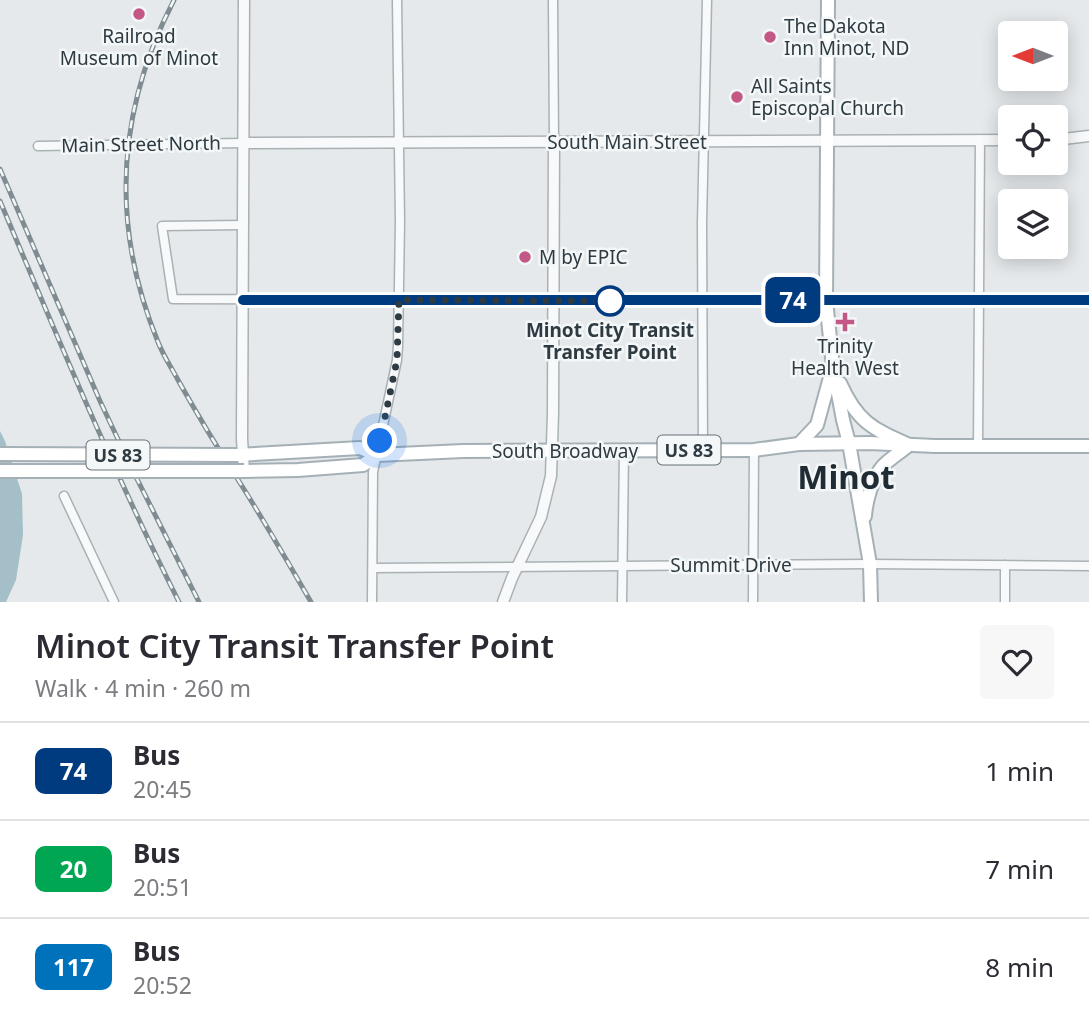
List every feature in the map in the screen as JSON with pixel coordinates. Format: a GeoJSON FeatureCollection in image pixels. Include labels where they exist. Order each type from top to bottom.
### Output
{"type":"FeatureCollection","features":[{"type":"Feature","properties":{"kind":"main road"},"geometry":{"type":"LineString","coordinates":[[828,0],[826,300],[833,367],[865,529],[870,564],[871,602]]}},
{"type":"Feature","properties":{"kind":"main road"},"geometry":{"type":"LineString","coordinates":[[799,444],[817,425],[833,367]]}},
{"type":"Feature","properties":{"kind":"main road"},"geometry":{"type":"LineString","coordinates":[[833,367],[854,409],[862,419],[881,432],[909,445],[882,467],[877,475],[865,511],[865,529]]}},
{"type":"Feature","properties":{"kind":"main road","name":"South Broadway"},"geometry":{"type":"LineString","coordinates":[[0,454],[239,455],[360,448],[377,455],[454,451],[754,450],[799,444],[849,443],[1089,446]]}},
{"type":"Feature","properties":{"kind":"main road","name":"South Broadway"},"geometry":{"type":"LineString","coordinates":[[0,471],[298,470],[363,464],[377,455]]}},
{"type":"Feature","properties":{"kind":"street"},"geometry":{"type":"LineString","coordinates":[[244,0],[243,300],[239,455],[244,471]]}},
{"type":"Feature","properties":{"kind":"street"},"geometry":{"type":"LineString","coordinates":[[372,602],[373,472],[397,360],[400,222],[397,0]]}},
{"type":"Feature","properties":{"kind":"street"},"geometry":{"type":"LineString","coordinates":[[503,602],[541,517],[551,476],[554,301],[553,0]]}},
{"type":"Feature","properties":{"kind":"street"},"geometry":{"type":"LineString","coordinates":[[703,450],[707,0]]}},
{"type":"Feature","properties":{"kind":"street"},"geometry":{"type":"LineString","coordinates":[[1068,138],[1089,136]]}},
{"type":"Feature","properties":{"kind":"street"},"geometry":{"type":"LineString","coordinates":[[978,446],[980,140]]}},
{"type":"Feature","properties":{"kind":"street","name":"South Main Street"},"geometry":{"type":"LineString","coordinates":[[244,143],[998,140]]}},
{"type":"Feature","properties":{"kind":"street","name":"Main Street North"},"geometry":{"type":"LineString","coordinates":[[38,146],[244,143]]}},
{"type":"Feature","properties":{"kind":"street"},"geometry":{"type":"LineString","coordinates":[[243,225],[162,226],[173,299],[1089,300]]}},
{"type":"Feature","properties":{"kind":"street"},"geometry":{"type":"LineString","coordinates":[[753,602],[754,450]]}},
{"type":"Feature","properties":{"kind":"street"},"geometry":{"type":"LineString","coordinates":[[622,602],[624,451]]}},
{"type":"Feature","properties":{"kind":"street"},"geometry":{"type":"LineString","coordinates":[[64,496],[114,602]]}},
{"type":"Feature","properties":{"kind":"street","name":"Summit Drive"},"geometry":{"type":"LineString","coordinates":[[373,568],[870,564],[1089,566]]}},
{"type":"Feature","properties":{"kind":"street"},"geometry":{"type":"LineString","coordinates":[[1005,565],[1005,602]]}},
{"type":"Feature","properties":{"kind":"water"},"geometry":{"type":"Polygon","coordinates":[[[0,431],[22,494],[23,535],[16,580],[6,602],[0,602],[0,431]]]}},
{"type":"Feature","properties":{"kind":"railway"},"geometry":{"type":"LineString","coordinates":[[174,0],[140,84],[131,127],[126,169],[132,255],[143,298],[165,356],[311,602]]}},
{"type":"Feature","properties":{"kind":"railway"},"geometry":{"type":"LineString","coordinates":[[0,169],[100,401],[199,602]]}},
{"type":"Feature","properties":{"kind":"railway"},"geometry":{"type":"LineString","coordinates":[[0,201],[108,453],[179,602]]}},
{"type":"Feature","properties":{"kind":"bus line","name":"74"},"geometry":{"type":"LineString","coordinates":[[243,300],[1089,300]]}},
{"type":"Feature","properties":{"kind":"place","name":"Railroad Museum of Minot"},"geometry":{"type":"Point","coordinates":[139,14]}},
{"type":"Feature","properties":{"kind":"place","name":"The Dakota Inn Minot, ND"},"geometry":{"type":"Point","coordinates":[770,37]}},
{"type":"Feature","properties":{"kind":"place","name":"All Saints Episcopal Church"},"geometry":{"type":"Point","coordinates":[737,97]}},
{"type":"Feature","properties":{"kind":"place","name":"M by EPIC"},"geometry":{"type":"Point","coordinates":[525,257]}},
{"type":"Feature","properties":{"kind":"place","name":"Minot City Transit Transfer Point"},"geometry":{"type":"Point","coordinates":[610,301]}},
{"type":"Feature","properties":{"kind":"place","name":"Trinity Health West"},"geometry":{"type":"Point","coordinates":[845,322]}},
{"type":"Feature","properties":{"kind":"district","name":"Minot"},"geometry":{"type":"Point","coordinates":[846,476]}},
{"type":"Feature","properties":{"kind":"route"},"geometry":{"type":"LineString","coordinates":[[380,441],[397,360],[399,300],[610,301]]}}]}
